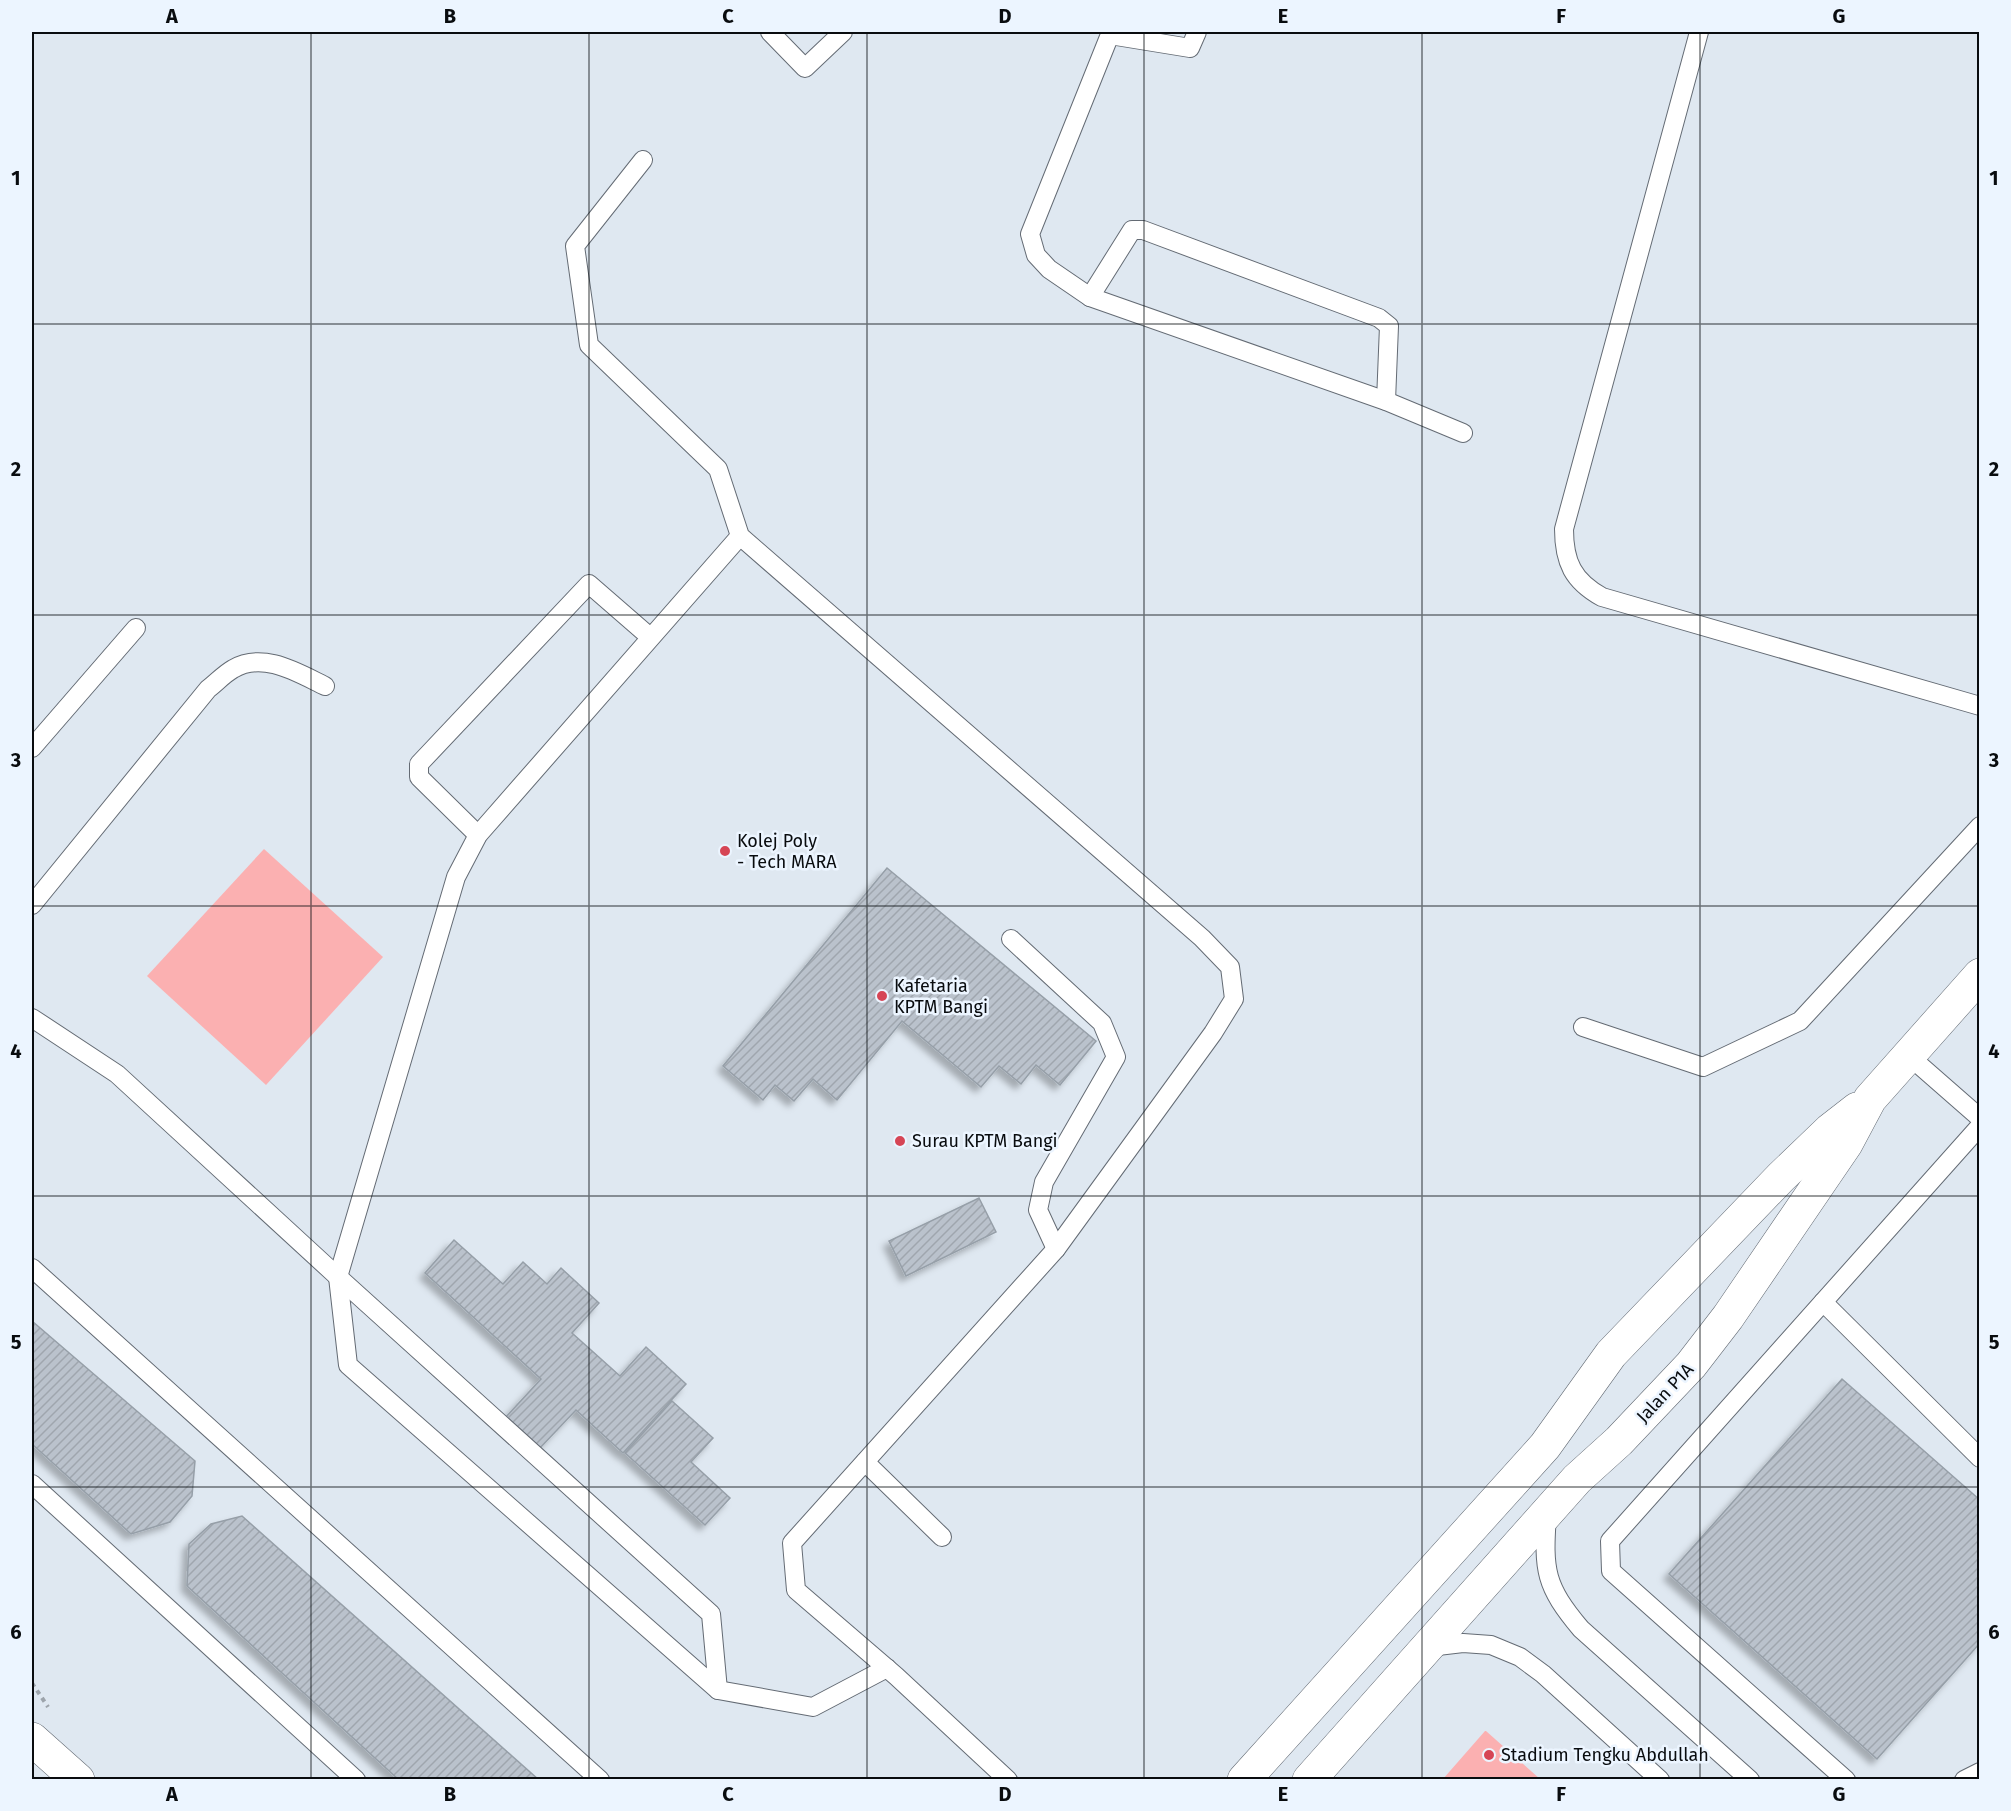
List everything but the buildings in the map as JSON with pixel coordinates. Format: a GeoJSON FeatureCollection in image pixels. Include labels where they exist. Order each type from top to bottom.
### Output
{"type":"FeatureCollection","features":[{"type":"Feature","properties":{"kind":"main road","name":"Jalan P1A"},"geometry":{"type":"LineString","coordinates":[[1309,1779],[1577,1479],[1619,1442],[1691,1365],[1728,1317],[1846,1144],[1870,1099],[1980,975]]}},
{"type":"Feature","properties":{"kind":"main road"},"geometry":{"type":"LineString","coordinates":[[1244,1779],[1545,1446],[1611,1354],[1781,1177],[1830,1130],[1870,1099]]}},
{"type":"Feature","properties":{"kind":"main road"},"geometry":{"type":"LineString","coordinates":[[32,1739],[78,1779]]}},
{"type":"Feature","properties":{"kind":"lane"},"geometry":{"type":"LineString","coordinates":[[770,32],[805,68],[843,32]]}},
{"type":"Feature","properties":{"kind":"lane"},"geometry":{"type":"LineString","coordinates":[[1197,32],[1190,48],[1111,33],[1030,234],[1036,255],[1049,269],[1090,297],[1386,401],[1463,433]]}},
{"type":"Feature","properties":{"kind":"lane"},"geometry":{"type":"LineString","coordinates":[[1699,32],[1564,530],[1564,548],[1568,563],[1578,579],[1590,591],[1602,597],[1980,706]]}},
{"type":"Feature","properties":{"kind":"lane"},"geometry":{"type":"LineString","coordinates":[[643,160],[575,246],[589,345],[718,469],[741,536],[1184,923],[1230,967],[1234,999],[1213,1033],[1056,1249],[792,1544],[796,1590],[1008,1779]]}},
{"type":"Feature","properties":{"kind":"lane"},"geometry":{"type":"LineString","coordinates":[[1090,297],[1132,230],[1143,230],[1379,318],[1389,326],[1386,401]]}},
{"type":"Feature","properties":{"kind":"lane"},"geometry":{"type":"LineString","coordinates":[[741,536],[478,835],[456,877],[338,1277],[348,1365],[718,1690],[813,1707],[886,1668]]}},
{"type":"Feature","properties":{"kind":"lane"},"geometry":{"type":"LineString","coordinates":[[478,835],[419,777],[419,764],[589,584],[650,637]]}},
{"type":"Feature","properties":{"kind":"lane"},"geometry":{"type":"LineString","coordinates":[[32,748],[136,628]]}},
{"type":"Feature","properties":{"kind":"lane"},"geometry":{"type":"LineString","coordinates":[[32,905],[208,689],[234,668],[255,661],[287,667],[325,686]]}},
{"type":"Feature","properties":{"kind":"lane"},"geometry":{"type":"LineString","coordinates":[[1583,1027],[1703,1067],[1800,1020],[1980,826]]}},
{"type":"Feature","properties":{"kind":"lane"},"geometry":{"type":"LineString","coordinates":[[1011,939],[1102,1023],[1116,1057],[1044,1182],[1038,1210],[1056,1249]]}},
{"type":"Feature","properties":{"kind":"lane"},"geometry":{"type":"LineString","coordinates":[[32,1018],[117,1074],[711,1614],[718,1690]]}},
{"type":"Feature","properties":{"kind":"lane"},"geometry":{"type":"LineString","coordinates":[[1908,1055],[1980,1118]]}},
{"type":"Feature","properties":{"kind":"lane"},"geometry":{"type":"LineString","coordinates":[[1846,1779],[1611,1571],[1610,1541],[1980,1126]]}},
{"type":"Feature","properties":{"kind":"lane"},"geometry":{"type":"LineString","coordinates":[[32,1269],[600,1779]]}},
{"type":"Feature","properties":{"kind":"lane"},"geometry":{"type":"LineString","coordinates":[[1823,1302],[1980,1458]]}},
{"type":"Feature","properties":{"kind":"lane"},"geometry":{"type":"LineString","coordinates":[[865,1462],[942,1537]]}},
{"type":"Feature","properties":{"kind":"lane"},"geometry":{"type":"LineString","coordinates":[[32,1484],[356,1779]]}},
{"type":"Feature","properties":{"kind":"lane"},"geometry":{"type":"LineString","coordinates":[[1547,1514],[1544,1549],[1548,1578],[1560,1604],[1581,1629],[1750,1779]]}},
{"type":"Feature","properties":{"kind":"lane"},"geometry":{"type":"LineString","coordinates":[[1428,1647],[1463,1643],[1491,1645],[1520,1657],[1543,1674],[1660,1779]]}},
{"type":"Feature","properties":{"kind":"lane"},"geometry":{"type":"LineString","coordinates":[[1964,1779],[1980,1772]]}},
{"type":"Feature","properties":{"kind":"shaded area"},"geometry":{"type":"Polygon","coordinates":[[[264,849],[383,957],[266,1085],[147,976],[264,849]]]}},
{"type":"Feature","properties":{"kind":"shaded area","name":"Stadium Tengku Abdullah"},"geometry":{"type":"Polygon","coordinates":[[[1486,1731],[1540,1779],[1443,1779],[1486,1731]]]}},
{"type":"Feature","properties":{"kind":"place","name":"Kolej Poly - Tech MARA"},"geometry":{"type":"Point","coordinates":[725,851]}},
{"type":"Feature","properties":{"kind":"place","name":"Kafetaria KPTM Bangi"},"geometry":{"type":"Point","coordinates":[882,996]}},
{"type":"Feature","properties":{"kind":"place","name":"Surau KPTM Bangi"},"geometry":{"type":"Point","coordinates":[900,1141]}},
{"type":"Feature","properties":{"kind":"place","name":"Stadium Tengku Abdullah"},"geometry":{"type":"Point","coordinates":[1489,1755]}}]}
